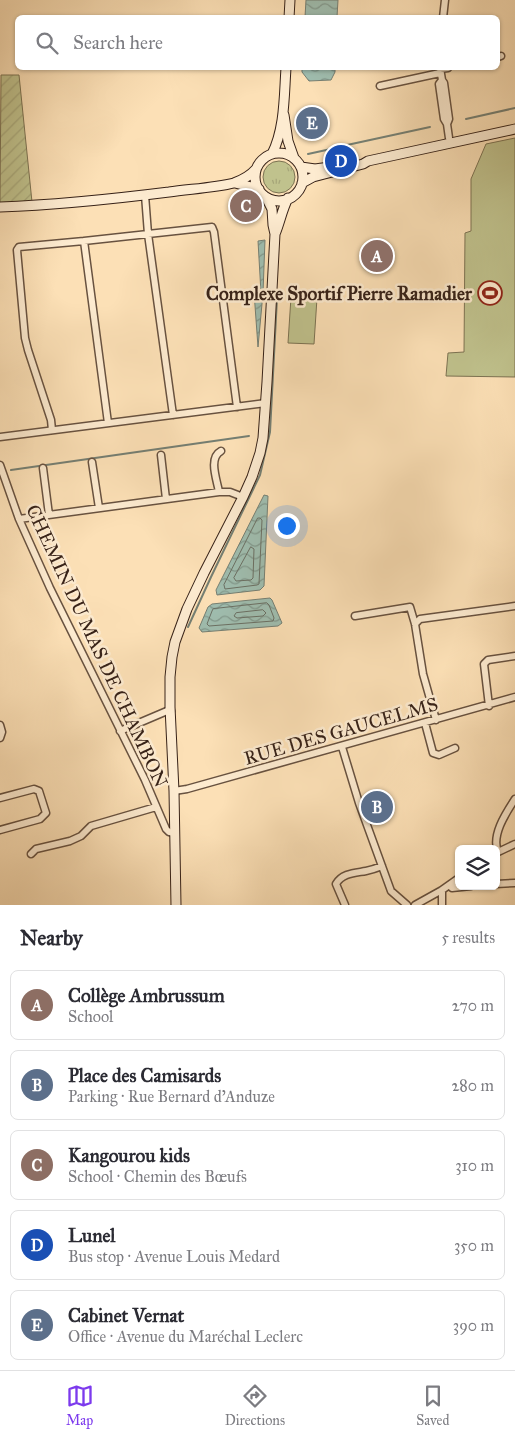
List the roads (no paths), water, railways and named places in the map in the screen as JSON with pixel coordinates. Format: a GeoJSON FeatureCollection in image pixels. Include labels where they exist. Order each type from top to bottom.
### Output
{"type":"FeatureCollection","features":[{"type":"Feature","properties":{"kind":"main road"},"geometry":{"type":"LineString","coordinates":[[289,15],[290,0]]}},
{"type":"Feature","properties":{"kind":"main road"},"geometry":{"type":"LineString","coordinates":[[272,154],[278,140],[283,112],[286,70]]}},
{"type":"Feature","properties":{"kind":"main road"},"geometry":{"type":"LineString","coordinates":[[266,197],[275,200],[288,198],[295,194],[302,183],[303,174],[301,167],[294,158],[288,140],[283,112]]}},
{"type":"Feature","properties":{"kind":"main road"},"geometry":{"type":"LineString","coordinates":[[301,167],[324,169],[358,160],[369,155],[515,124]]}},
{"type":"Feature","properties":{"kind":"main road"},"geometry":{"type":"LineString","coordinates":[[302,183],[313,177],[368,161],[515,129]]}},
{"type":"Feature","properties":{"kind":"main road"},"geometry":{"type":"LineString","coordinates":[[0,207],[32,206],[145,195],[235,183],[251,175],[261,161],[272,154],[286,154],[294,158]]}},
{"type":"Feature","properties":{"kind":"main road"},"geometry":{"type":"LineString","coordinates":[[256,169],[255,177],[258,189]]}},
{"type":"Feature","properties":{"kind":"main road"},"geometry":{"type":"LineString","coordinates":[[235,183],[258,189],[266,197],[272,209],[273,225],[276,234]]}},
{"type":"Feature","properties":{"kind":"main road"},"geometry":{"type":"LineString","coordinates":[[176,905],[174,791],[170,711],[170,677],[175,642],[187,609],[255,471],[260,453],[266,403],[276,234],[288,198]]}},
{"type":"Feature","properties":{"kind":"street"},"geometry":{"type":"LineString","coordinates":[[443,15],[445,0]]}},
{"type":"Feature","properties":{"kind":"street"},"geometry":{"type":"LineString","coordinates":[[380,86],[440,72],[444,83],[450,138]]}},
{"type":"Feature","properties":{"kind":"street"},"geometry":{"type":"LineString","coordinates":[[145,195],[148,234],[173,415]]}},
{"type":"Feature","properties":{"kind":"street"},"geometry":{"type":"LineString","coordinates":[[52,430],[51,420],[25,338],[17,250],[19,247],[210,226],[213,228],[237,407]]}},
{"type":"Feature","properties":{"kind":"street"},"geometry":{"type":"LineString","coordinates":[[84,241],[108,423]]}},
{"type":"Feature","properties":{"kind":"street"},"geometry":{"type":"LineString","coordinates":[[0,437],[266,403]]}},
{"type":"Feature","properties":{"kind":"street"},"geometry":{"type":"LineString","coordinates":[[219,492],[214,457],[221,451]]}},
{"type":"Feature","properties":{"kind":"street"},"geometry":{"type":"LineString","coordinates":[[160,455],[166,499]]}},
{"type":"Feature","properties":{"kind":"street"},"geometry":{"type":"LineString","coordinates":[[92,462],[99,508]]}},
{"type":"Feature","properties":{"kind":"street","name":"CHEMIN DU MAS DE CHAMBON"},"geometry":{"type":"LineString","coordinates":[[0,465],[19,519],[50,588],[145,780],[166,829],[169,832],[175,833]]}},
{"type":"Feature","properties":{"kind":"street"},"geometry":{"type":"LineString","coordinates":[[43,468],[49,515]]}},
{"type":"Feature","properties":{"kind":"street"},"geometry":{"type":"LineString","coordinates":[[19,519],[219,492],[230,492],[243,497]]}},
{"type":"Feature","properties":{"kind":"street"},"geometry":{"type":"LineString","coordinates":[[415,624],[420,619],[515,606]]}},
{"type":"Feature","properties":{"kind":"street"},"geometry":{"type":"LineString","coordinates":[[355,616],[410,607],[436,720]]}},
{"type":"Feature","properties":{"kind":"street"},"geometry":{"type":"LineString","coordinates":[[489,706],[484,664],[488,660],[515,656]]}},
{"type":"Feature","properties":{"kind":"street","name":"RUE DES GAUCELMS"},"geometry":{"type":"LineString","coordinates":[[174,791],[342,747],[515,698]]}},
{"type":"Feature","properties":{"kind":"street"},"geometry":{"type":"LineString","coordinates":[[120,731],[170,711]]}},
{"type":"Feature","properties":{"kind":"street"},"geometry":{"type":"LineString","coordinates":[[425,723],[434,753],[439,755],[455,748]]}},
{"type":"Feature","properties":{"kind":"street"},"geometry":{"type":"LineString","coordinates":[[0,725],[2,732],[0,738]]}},
{"type":"Feature","properties":{"kind":"street"},"geometry":{"type":"LineString","coordinates":[[342,747],[359,803],[391,891],[407,905]]}},
{"type":"Feature","properties":{"kind":"street"},"geometry":{"type":"LineString","coordinates":[[0,798],[34,789],[39,791],[46,813],[40,819],[0,830]]}},
{"type":"Feature","properties":{"kind":"street"},"geometry":{"type":"LineString","coordinates":[[497,845],[498,828],[515,800]]}},
{"type":"Feature","properties":{"kind":"street"},"geometry":{"type":"LineString","coordinates":[[31,854],[36,849],[70,841],[81,836],[91,826],[156,807]]}},
{"type":"Feature","properties":{"kind":"street"},"geometry":{"type":"LineString","coordinates":[[500,851],[515,844]]}},
{"type":"Feature","properties":{"kind":"street"},"geometry":{"type":"LineString","coordinates":[[345,905],[336,884],[340,878],[382,866]]}},
{"type":"Feature","properties":{"kind":"street"},"geometry":{"type":"LineString","coordinates":[[415,905],[455,881]]}},
{"type":"Feature","properties":{"kind":"street"},"geometry":{"type":"LineString","coordinates":[[500,884],[515,883]]}},
{"type":"Feature","properties":{"kind":"street"},"geometry":{"type":"LineString","coordinates":[[449,885],[452,888],[455,888]]}},
{"type":"Feature","properties":{"kind":"street"},"geometry":{"type":"LineString","coordinates":[[442,890],[442,905]]}},
{"type":"Feature","properties":{"kind":"water"},"geometry":{"type":"Polygon","coordinates":[[[306,0],[338,0],[337,15],[305,15],[306,0]]]}},
{"type":"Feature","properties":{"kind":"water"},"geometry":{"type":"Polygon","coordinates":[[[302,70],[335,70],[331,80],[309,81],[302,70]]]}},
{"type":"Feature","properties":{"kind":"water"},"geometry":{"type":"Polygon","coordinates":[[[265,240],[258,347],[254,292],[261,293],[258,241],[265,240]]]}},
{"type":"Feature","properties":{"kind":"water"},"geometry":{"type":"Polygon","coordinates":[[[264,495],[268,496],[264,586],[260,590],[217,595],[216,590],[264,495]]]}},
{"type":"Feature","properties":{"kind":"water"},"geometry":{"type":"Polygon","coordinates":[[[270,598],[282,623],[278,626],[202,632],[199,628],[208,607],[212,604],[270,598]]]}},
{"type":"Feature","properties":{"kind":"waterway"},"geometry":{"type":"LineString","coordinates":[[466,119],[515,108]]}},
{"type":"Feature","properties":{"kind":"waterway"},"geometry":{"type":"LineString","coordinates":[[347,145],[430,127]]}},
{"type":"Feature","properties":{"kind":"waterway"},"geometry":{"type":"LineString","coordinates":[[308,154],[340,147]]}},
{"type":"Feature","properties":{"kind":"waterway"},"geometry":{"type":"LineString","coordinates":[[188,627],[260,475],[270,432],[277,298]]}},
{"type":"Feature","properties":{"kind":"waterway"},"geometry":{"type":"LineString","coordinates":[[11,470],[249,436]]}},
{"type":"Feature","properties":{"kind":"place","name":"Cabinet Vernat"},"geometry":{"type":"Point","coordinates":[312,123]}},
{"type":"Feature","properties":{"kind":"place","name":"Lunel"},"geometry":{"type":"Point","coordinates":[341,161]}},
{"type":"Feature","properties":{"kind":"place","name":"Kangourou kids"},"geometry":{"type":"Point","coordinates":[246,206]}},
{"type":"Feature","properties":{"kind":"place","name":"Collège Ambrussum"},"geometry":{"type":"Point","coordinates":[377,256]}},
{"type":"Feature","properties":{"kind":"place","name":"Complexe Sportif Pierre Ramadier"},"geometry":{"type":"Point","coordinates":[490,293]}},
{"type":"Feature","properties":{"kind":"place","name":"Place des Camisards"},"geometry":{"type":"Point","coordinates":[377,807]}}]}
